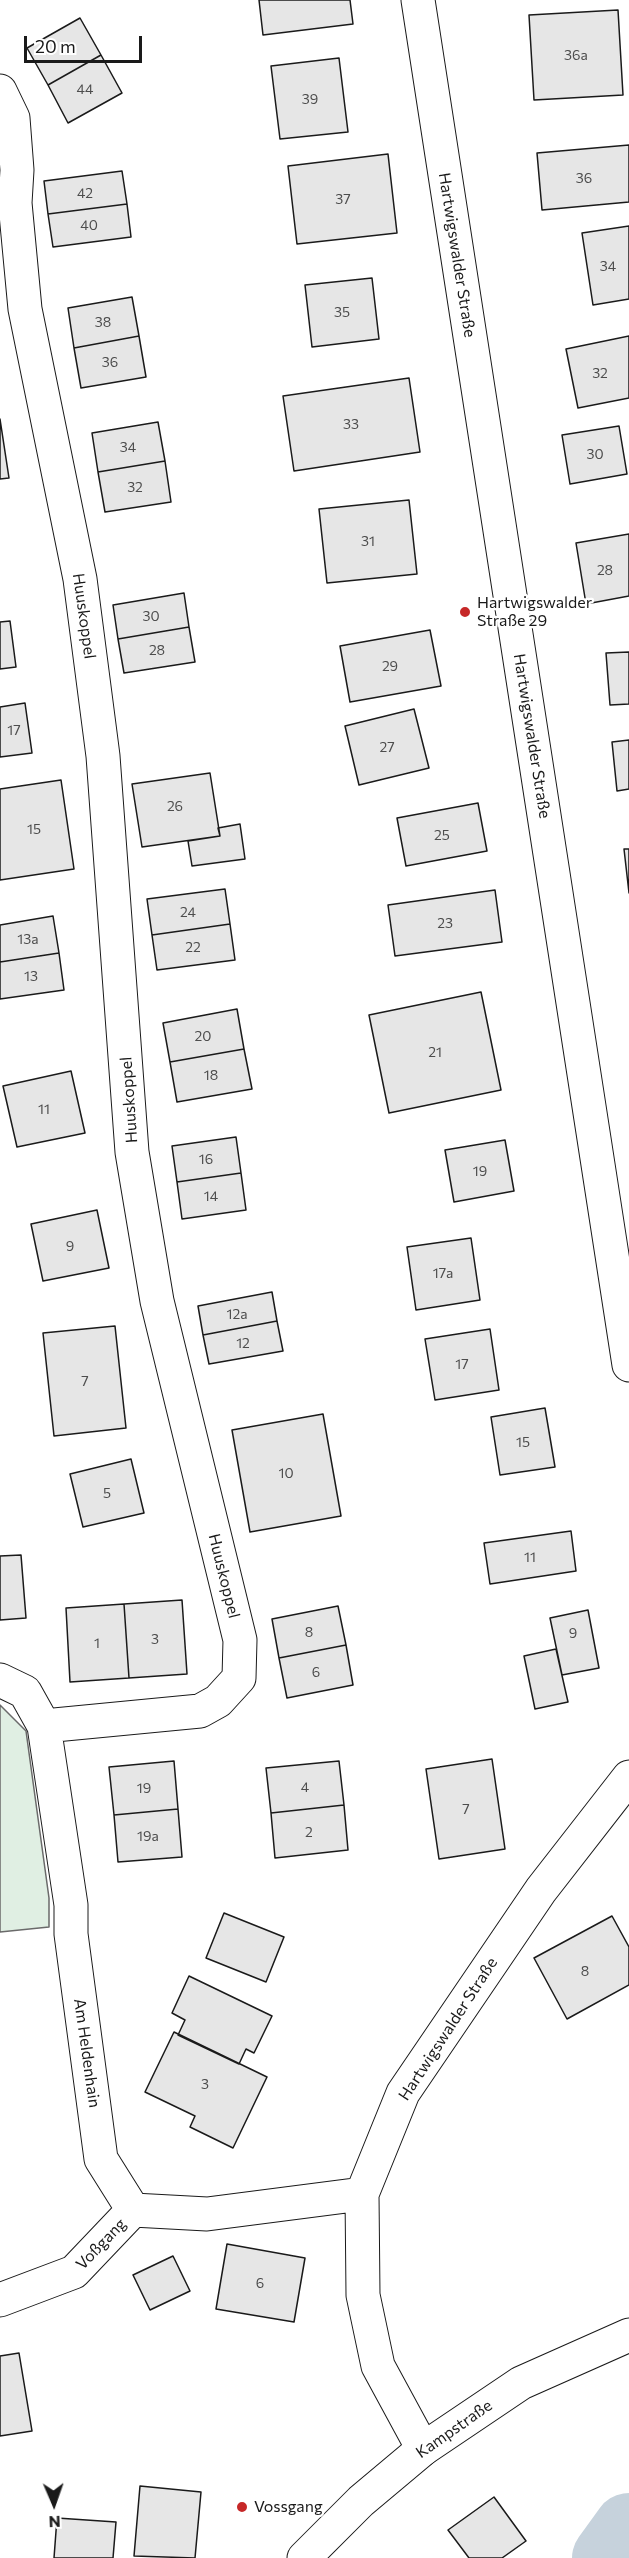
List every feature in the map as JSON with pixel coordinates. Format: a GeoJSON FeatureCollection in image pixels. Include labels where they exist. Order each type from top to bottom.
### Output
{"type":"FeatureCollection","features":[{"type":"Feature","properties":{"kind":"street","name":"Hartwigswalder Straße"},"geometry":{"type":"LineString","coordinates":[[418,0],[629,1365]]}},
{"type":"Feature","properties":{"kind":"street","name":"Huuskoppel"},"geometry":{"type":"LineString","coordinates":[[0,91],[13,118],[17,170],[8,202],[13,308],[80,579],[101,744],[132,1152],[157,1301],[240,1640],[239,1678],[218,1701],[200,1711],[44,1726]]}},
{"type":"Feature","properties":{"kind":"street","name":"Am Heldenhain"},"geometry":{"type":"LineString","coordinates":[[0,1680],[25,1692],[44,1726],[71,1905],[71,1934],[101,2159],[133,2210]]}},
{"type":"Feature","properties":{"kind":"street","name":"Hartwigswalder Straße"},"geometry":{"type":"LineString","coordinates":[[423,2449],[378,2366],[363,2295],[362,2194],[403,2093],[542,1890],[629,1777]]}},
{"type":"Feature","properties":{"kind":"street"},"geometry":{"type":"LineString","coordinates":[[133,2210],[207,2214],[362,2194]]}},
{"type":"Feature","properties":{"kind":"street","name":"Voßgang"},"geometry":{"type":"LineString","coordinates":[[0,2300],[74,2272],[133,2210]]}},
{"type":"Feature","properties":{"kind":"street","name":"Kampstraße"},"geometry":{"type":"LineString","coordinates":[[304,2558],[361,2501],[423,2449],[521,2383],[629,2335]]}},
{"type":"Feature","properties":{"kind":"green space"},"geometry":{"type":"Polygon","coordinates":[[[0,1705],[26,1731],[49,1898],[49,1927],[0,1932],[0,1705]]]}},
{"type":"Feature","properties":{"kind":"building"},"geometry":{"type":"Polygon","coordinates":[[[259,0],[350,0],[353,24],[263,35],[259,0]]]}},
{"type":"Feature","properties":{"kind":"building"},"geometry":{"type":"Polygon","coordinates":[[[618,10],[623,95],[534,100],[529,15],[618,10]]]}},
{"type":"Feature","properties":{"kind":"building"},"geometry":{"type":"Polygon","coordinates":[[[80,18],[101,55],[48,85],[27,48],[80,18]]]}},
{"type":"Feature","properties":{"kind":"building"},"geometry":{"type":"Polygon","coordinates":[[[101,55],[122,93],[68,123],[48,85],[101,55]]]}},
{"type":"Feature","properties":{"kind":"building"},"geometry":{"type":"Polygon","coordinates":[[[339,58],[348,132],[280,139],[271,66],[339,58]]]}},
{"type":"Feature","properties":{"kind":"building"},"geometry":{"type":"Polygon","coordinates":[[[629,145],[629,202],[542,210],[537,153],[629,145]]]}},
{"type":"Feature","properties":{"kind":"building"},"geometry":{"type":"Polygon","coordinates":[[[388,154],[397,233],[297,244],[288,166],[388,154]]]}},
{"type":"Feature","properties":{"kind":"building"},"geometry":{"type":"Polygon","coordinates":[[[122,171],[127,204],[48,214],[44,181],[122,171]]]}},
{"type":"Feature","properties":{"kind":"building"},"geometry":{"type":"Polygon","coordinates":[[[127,204],[131,237],[53,247],[48,214],[127,204]]]}},
{"type":"Feature","properties":{"kind":"building"},"geometry":{"type":"Polygon","coordinates":[[[629,226],[629,299],[593,305],[582,233],[629,226]]]}},
{"type":"Feature","properties":{"kind":"building"},"geometry":{"type":"Polygon","coordinates":[[[372,278],[379,339],[312,347],[305,285],[372,278]]]}},
{"type":"Feature","properties":{"kind":"building"},"geometry":{"type":"Polygon","coordinates":[[[132,297],[139,336],[74,348],[68,308],[132,297]]]}},
{"type":"Feature","properties":{"kind":"building"},"geometry":{"type":"Polygon","coordinates":[[[139,336],[146,377],[81,388],[74,348],[139,336]]]}},
{"type":"Feature","properties":{"kind":"building"},"geometry":{"type":"Polygon","coordinates":[[[629,336],[629,398],[578,408],[566,349],[629,336]]]}},
{"type":"Feature","properties":{"kind":"building"},"geometry":{"type":"Polygon","coordinates":[[[409,378],[420,452],[294,471],[283,396],[409,378]]]}},
{"type":"Feature","properties":{"kind":"building"},"geometry":{"type":"Polygon","coordinates":[[[0,419],[9,478],[0,479],[0,419]]]}},
{"type":"Feature","properties":{"kind":"building"},"geometry":{"type":"Polygon","coordinates":[[[158,422],[165,461],[98,472],[92,433],[158,422]]]}},
{"type":"Feature","properties":{"kind":"building"},"geometry":{"type":"Polygon","coordinates":[[[619,426],[627,474],[570,484],[562,435],[619,426]]]}},
{"type":"Feature","properties":{"kind":"building"},"geometry":{"type":"Polygon","coordinates":[[[165,461],[171,502],[105,512],[98,472],[165,461]]]}},
{"type":"Feature","properties":{"kind":"building"},"geometry":{"type":"Polygon","coordinates":[[[409,500],[417,574],[327,583],[319,509],[409,500]]]}},
{"type":"Feature","properties":{"kind":"building"},"geometry":{"type":"Polygon","coordinates":[[[629,534],[629,596],[586,604],[576,543],[629,534]]]}},
{"type":"Feature","properties":{"kind":"building"},"geometry":{"type":"Polygon","coordinates":[[[184,593],[189,627],[118,639],[113,605],[184,593]]]}},
{"type":"Feature","properties":{"kind":"building"},"geometry":{"type":"Polygon","coordinates":[[[10,621],[16,667],[0,669],[0,622],[10,621]]]}},
{"type":"Feature","properties":{"kind":"building"},"geometry":{"type":"Polygon","coordinates":[[[189,627],[195,662],[124,673],[118,639],[189,627]]]}},
{"type":"Feature","properties":{"kind":"building"},"geometry":{"type":"Polygon","coordinates":[[[430,630],[441,686],[350,702],[340,646],[430,630]]]}},
{"type":"Feature","properties":{"kind":"building"},"geometry":{"type":"Polygon","coordinates":[[[629,652],[629,704],[610,705],[606,653],[629,652]]]}},
{"type":"Feature","properties":{"kind":"building"},"geometry":{"type":"Polygon","coordinates":[[[25,703],[32,753],[0,757],[0,707],[25,703]]]}},
{"type":"Feature","properties":{"kind":"building"},"geometry":{"type":"Polygon","coordinates":[[[414,709],[429,768],[359,785],[345,726],[414,709]]]}},
{"type":"Feature","properties":{"kind":"building"},"geometry":{"type":"Polygon","coordinates":[[[629,740],[629,789],[617,791],[612,742],[629,740]]]}},
{"type":"Feature","properties":{"kind":"building"},"geometry":{"type":"Polygon","coordinates":[[[210,773],[220,836],[142,847],[132,784],[210,773]]]}},
{"type":"Feature","properties":{"kind":"building"},"geometry":{"type":"Polygon","coordinates":[[[61,780],[74,869],[0,880],[0,789],[61,780]]]}},
{"type":"Feature","properties":{"kind":"building"},"geometry":{"type":"Polygon","coordinates":[[[478,803],[487,851],[406,866],[397,818],[478,803]]]}},
{"type":"Feature","properties":{"kind":"building"},"geometry":{"type":"Polygon","coordinates":[[[240,824],[245,859],[192,866],[188,841],[220,836],[218,828],[240,824]]]}},
{"type":"Feature","properties":{"kind":"building"},"geometry":{"type":"Polygon","coordinates":[[[624,849],[629,849],[629,893],[624,849]]]}},
{"type":"Feature","properties":{"kind":"building"},"geometry":{"type":"Polygon","coordinates":[[[225,889],[230,924],[152,935],[147,899],[225,889]]]}},
{"type":"Feature","properties":{"kind":"building"},"geometry":{"type":"Polygon","coordinates":[[[495,890],[502,942],[395,956],[388,905],[495,890]]]}},
{"type":"Feature","properties":{"kind":"building"},"geometry":{"type":"Polygon","coordinates":[[[53,916],[59,953],[0,962],[0,925],[53,916]]]}},
{"type":"Feature","properties":{"kind":"building"},"geometry":{"type":"Polygon","coordinates":[[[230,924],[235,960],[157,970],[152,935],[230,924]]]}},
{"type":"Feature","properties":{"kind":"building"},"geometry":{"type":"Polygon","coordinates":[[[59,953],[64,990],[0,999],[0,962],[59,953]]]}},
{"type":"Feature","properties":{"kind":"building"},"geometry":{"type":"Polygon","coordinates":[[[481,992],[501,1090],[389,1113],[369,1015],[481,992]]]}},
{"type":"Feature","properties":{"kind":"building"},"geometry":{"type":"Polygon","coordinates":[[[237,1009],[244,1049],[170,1062],[163,1023],[237,1009]]]}},
{"type":"Feature","properties":{"kind":"building"},"geometry":{"type":"Polygon","coordinates":[[[244,1049],[252,1089],[177,1102],[170,1062],[244,1049]]]}},
{"type":"Feature","properties":{"kind":"building"},"geometry":{"type":"Polygon","coordinates":[[[71,1071],[85,1133],[17,1147],[3,1086],[71,1071]]]}},
{"type":"Feature","properties":{"kind":"building"},"geometry":{"type":"Polygon","coordinates":[[[236,1137],[241,1173],[177,1182],[172,1146],[236,1137]]]}},
{"type":"Feature","properties":{"kind":"building"},"geometry":{"type":"Polygon","coordinates":[[[505,1140],[514,1191],[454,1202],[445,1150],[505,1140]]]}},
{"type":"Feature","properties":{"kind":"building"},"geometry":{"type":"Polygon","coordinates":[[[241,1173],[246,1210],[182,1219],[177,1182],[241,1173]]]}},
{"type":"Feature","properties":{"kind":"building"},"geometry":{"type":"Polygon","coordinates":[[[97,1210],[109,1268],[43,1281],[31,1224],[97,1210]]]}},
{"type":"Feature","properties":{"kind":"building"},"geometry":{"type":"Polygon","coordinates":[[[471,1238],[480,1300],[416,1310],[407,1247],[471,1238]]]}},
{"type":"Feature","properties":{"kind":"building"},"geometry":{"type":"Polygon","coordinates":[[[272,1292],[277,1321],[203,1335],[198,1306],[272,1292]]]}},
{"type":"Feature","properties":{"kind":"building"},"geometry":{"type":"Polygon","coordinates":[[[277,1321],[283,1351],[209,1364],[203,1335],[277,1321]]]}},
{"type":"Feature","properties":{"kind":"building"},"geometry":{"type":"Polygon","coordinates":[[[115,1326],[126,1428],[54,1436],[43,1333],[115,1326]]]}},
{"type":"Feature","properties":{"kind":"building"},"geometry":{"type":"Polygon","coordinates":[[[490,1329],[499,1390],[435,1400],[425,1339],[490,1329]]]}},
{"type":"Feature","properties":{"kind":"building"},"geometry":{"type":"Polygon","coordinates":[[[545,1408],[555,1467],[500,1475],[491,1417],[545,1408]]]}},
{"type":"Feature","properties":{"kind":"building"},"geometry":{"type":"Polygon","coordinates":[[[323,1414],[341,1516],[250,1532],[232,1430],[323,1414]]]}},
{"type":"Feature","properties":{"kind":"building"},"geometry":{"type":"Polygon","coordinates":[[[131,1459],[144,1513],[83,1527],[70,1474],[131,1459]]]}},
{"type":"Feature","properties":{"kind":"building"},"geometry":{"type":"Polygon","coordinates":[[[571,1531],[576,1571],[490,1584],[484,1543],[571,1531]]]}},
{"type":"Feature","properties":{"kind":"building"},"geometry":{"type":"Polygon","coordinates":[[[21,1555],[26,1618],[0,1620],[0,1556],[21,1555]]]}},
{"type":"Feature","properties":{"kind":"building"},"geometry":{"type":"Polygon","coordinates":[[[182,1600],[187,1674],[129,1678],[124,1604],[182,1600]]]}},
{"type":"Feature","properties":{"kind":"building"},"geometry":{"type":"Polygon","coordinates":[[[124,1604],[129,1678],[70,1682],[66,1608],[124,1604]]]}},
{"type":"Feature","properties":{"kind":"building"},"geometry":{"type":"Polygon","coordinates":[[[338,1606],[346,1645],[279,1658],[272,1619],[338,1606]]]}},
{"type":"Feature","properties":{"kind":"building"},"geometry":{"type":"Polygon","coordinates":[[[588,1610],[599,1668],[562,1675],[550,1618],[588,1610]]]}},
{"type":"Feature","properties":{"kind":"building"},"geometry":{"type":"Polygon","coordinates":[[[346,1645],[353,1685],[287,1698],[279,1658],[346,1645]]]}},
{"type":"Feature","properties":{"kind":"building"},"geometry":{"type":"Polygon","coordinates":[[[556,1649],[568,1702],[535,1709],[524,1656],[556,1649]]]}},
{"type":"Feature","properties":{"kind":"building"},"geometry":{"type":"Polygon","coordinates":[[[492,1759],[505,1849],[439,1859],[426,1769],[492,1759]]]}},
{"type":"Feature","properties":{"kind":"building"},"geometry":{"type":"Polygon","coordinates":[[[174,1761],[178,1809],[114,1815],[109,1767],[174,1761]]]}},
{"type":"Feature","properties":{"kind":"building"},"geometry":{"type":"Polygon","coordinates":[[[339,1761],[344,1805],[271,1813],[266,1768],[339,1761]]]}},
{"type":"Feature","properties":{"kind":"building"},"geometry":{"type":"Polygon","coordinates":[[[344,1805],[348,1850],[275,1858],[271,1813],[344,1805]]]}},
{"type":"Feature","properties":{"kind":"building"},"geometry":{"type":"Polygon","coordinates":[[[178,1809],[182,1857],[118,1862],[114,1815],[178,1809]]]}},
{"type":"Feature","properties":{"kind":"building"},"geometry":{"type":"Polygon","coordinates":[[[224,1913],[284,1937],[266,1982],[206,1958],[224,1913]]]}},
{"type":"Feature","properties":{"kind":"building"},"geometry":{"type":"Polygon","coordinates":[[[612,1916],[629,1947],[629,1985],[567,2019],[534,1958],[612,1916]]]}},
{"type":"Feature","properties":{"kind":"building"},"geometry":{"type":"Polygon","coordinates":[[[189,1976],[272,2016],[254,2053],[246,2049],[239,2064],[178,2035],[185,2020],[172,2013],[189,1976]]]}},
{"type":"Feature","properties":{"kind":"building"},"geometry":{"type":"Polygon","coordinates":[[[174,2032],[267,2077],[233,2148],[190,2127],[195,2116],[145,2092],[174,2032]]]}},
{"type":"Feature","properties":{"kind":"building"},"geometry":{"type":"Polygon","coordinates":[[[227,2244],[305,2258],[294,2322],[216,2309],[227,2244]]]}},
{"type":"Feature","properties":{"kind":"building"},"geometry":{"type":"Polygon","coordinates":[[[173,2256],[190,2291],[150,2310],[133,2275],[173,2256]]]}},
{"type":"Feature","properties":{"kind":"building"},"geometry":{"type":"Polygon","coordinates":[[[19,2353],[32,2431],[0,2436],[0,2356],[19,2353]]]}},
{"type":"Feature","properties":{"kind":"building"},"geometry":{"type":"Polygon","coordinates":[[[140,2486],[201,2492],[195,2558],[134,2556],[140,2486]]]}},
{"type":"Feature","properties":{"kind":"building"},"geometry":{"type":"Polygon","coordinates":[[[494,2497],[526,2541],[502,2558],[469,2558],[448,2530],[494,2497]]]}},
{"type":"Feature","properties":{"kind":"building"},"geometry":{"type":"Polygon","coordinates":[[[57,2518],[116,2522],[113,2558],[54,2558],[57,2518]]]}},
{"type":"Feature","properties":{"kind":"waterway"},"geometry":{"type":"LineString","coordinates":[[608,2558],[629,2529]]}},
{"type":"Feature","properties":{"kind":"place","name":"Hartwigswalder Straße 29"},"geometry":{"type":"Point","coordinates":[465,612]}},
{"type":"Feature","properties":{"kind":"place","name":"Vossgang"},"geometry":{"type":"Point","coordinates":[242,2507]}}]}
